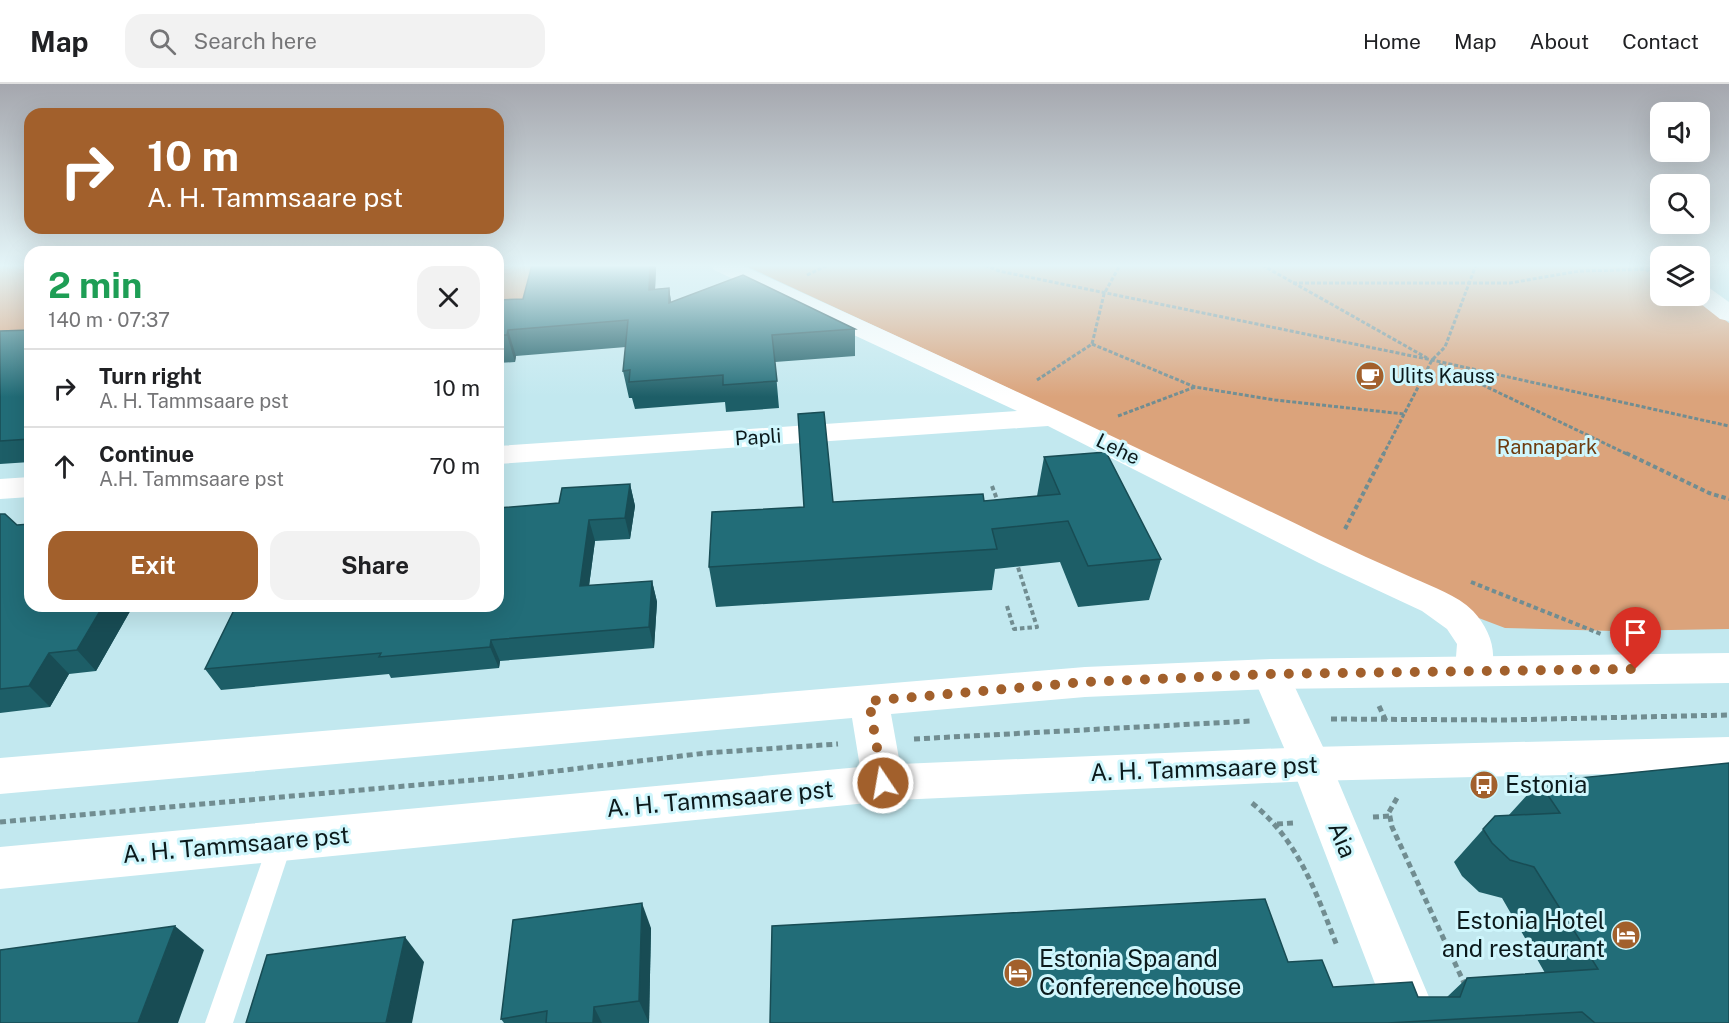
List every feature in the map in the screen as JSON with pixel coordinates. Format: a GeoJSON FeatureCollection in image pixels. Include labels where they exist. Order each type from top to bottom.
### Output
{"type":"FeatureCollection","features":[{"type":"Feature","properties":{"kind":"street","name":"Lehe"},"geometry":{"type":"LineString","coordinates":[[818,309],[1011,397],[1331,555],[1434,602],[1460,620],[1475,643],[1474,670]]}},
{"type":"Feature","properties":{"kind":"street","name":"Papli"},"geometry":{"type":"LineString","coordinates":[[504,455],[1067,424]]}},
{"type":"Feature","properties":{"kind":"street"},"geometry":{"type":"LineString","coordinates":[[0,489],[24,487]]}},
{"type":"Feature","properties":{"kind":"street"},"geometry":{"type":"LineString","coordinates":[[0,776],[1085,682],[1271,674],[1729,668]]}},
{"type":"Feature","properties":{"kind":"street","name":"Aia"},"geometry":{"type":"LineString","coordinates":[[1271,674],[1311,764],[1409,1009]]}},
{"type":"Feature","properties":{"kind":"street"},"geometry":{"type":"LineString","coordinates":[[869,701],[883,783]]}},
{"type":"Feature","properties":{"kind":"street","name":"A. H. Tammsaare pst"},"geometry":{"type":"LineString","coordinates":[[0,868],[883,783],[1311,764],[1729,754]]}},
{"type":"Feature","properties":{"kind":"lane"},"geometry":{"type":"LineString","coordinates":[[219,1023],[281,841]]}},
{"type":"Feature","properties":{"kind":"path"},"geometry":{"type":"LineString","coordinates":[[1011,397],[1092,344],[1100,309]]}},
{"type":"Feature","properties":{"kind":"path"},"geometry":{"type":"LineString","coordinates":[[1178,309],[1432,360],[1729,426]]}},
{"type":"Feature","properties":{"kind":"path"},"geometry":{"type":"LineString","coordinates":[[1340,309],[1432,360],[1709,493],[1729,499]]}},
{"type":"Feature","properties":{"kind":"path"},"geometry":{"type":"LineString","coordinates":[[1331,555],[1432,360],[1445,347],[1460,309]]}},
{"type":"Feature","properties":{"kind":"path"},"geometry":{"type":"LineString","coordinates":[[1092,344],[1196,387],[1275,400],[1404,414]]}},
{"type":"Feature","properties":{"kind":"path"},"geometry":{"type":"LineString","coordinates":[[1067,424],[1196,387]]}},
{"type":"Feature","properties":{"kind":"path"},"geometry":{"type":"LineString","coordinates":[[992,486],[999,508]]}},
{"type":"Feature","properties":{"kind":"path"},"geometry":{"type":"LineString","coordinates":[[1007,606],[1014,629],[1037,627],[1017,562]]}},
{"type":"Feature","properties":{"kind":"path"},"geometry":{"type":"LineString","coordinates":[[1364,672],[1420,791],[1410,792],[1395,800],[1389,812],[1392,827],[1469,994]]}},
{"type":"Feature","properties":{"kind":"path"},"geometry":{"type":"LineString","coordinates":[[344,798],[353,781]]}},
{"type":"Feature","properties":{"kind":"path"},"geometry":{"type":"LineString","coordinates":[[1248,800],[1271,816],[1295,848],[1338,949]]}},
{"type":"Feature","properties":{"kind":"green space"},"geometry":{"type":"Polygon","coordinates":[[[0,309],[24,309],[24,337],[0,339],[0,309]]]}},
{"type":"Feature","properties":{"kind":"green space","name":"Rannapark"},"geometry":{"type":"Polygon","coordinates":[[[838,309],[1711,309],[1729,323],[1729,629],[1613,631],[1505,628],[1476,617],[1396,574],[838,309]]]}},
{"type":"Feature","properties":{"kind":"building"},"geometry":{"type":"Polygon","coordinates":[[[504,309],[813,309],[855,329],[772,335],[777,381],[723,385],[723,375],[629,382],[630,370],[623,371],[628,320],[508,330],[507,335],[504,335],[504,309]]]}},
{"type":"Feature","properties":{"kind":"building"},"geometry":{"type":"Polygon","coordinates":[[[24,330],[24,439],[0,441],[0,331],[24,330]]]}},
{"type":"Feature","properties":{"kind":"building"},"geometry":{"type":"Polygon","coordinates":[[[824,412],[833,502],[983,494],[984,501],[1060,494],[1044,457],[1106,452],[1161,559],[1088,566],[1068,521],[992,529],[997,549],[709,567],[712,512],[804,507],[798,414],[824,412]]]}},
{"type":"Feature","properties":{"kind":"building"},"geometry":{"type":"Polygon","coordinates":[[[630,484],[625,518],[589,520],[580,586],[652,581],[649,627],[491,640],[490,647],[379,657],[381,653],[205,669],[233,612],[504,612],[504,508],[559,503],[562,488],[630,484]]]}},
{"type":"Feature","properties":{"kind":"building"},"geometry":{"type":"Polygon","coordinates":[[[0,514],[5,514],[17,525],[24,524],[24,612],[99,612],[77,650],[49,653],[29,686],[0,689],[0,514]]]}},
{"type":"Feature","properties":{"kind":"building"},"geometry":{"type":"Polygon","coordinates":[[[1729,763],[1729,1023],[1595,1023],[1582,1012],[1388,1023],[770,1023],[772,926],[1265,899],[1288,962],[1322,960],[1333,987],[1412,982],[1418,997],[1460,997],[1467,978],[1598,969],[1534,867],[1510,860],[1492,843],[1483,829],[1495,816],[1560,813],[1539,782],[1729,763]]]}},
{"type":"Feature","properties":{"kind":"building"},"geometry":{"type":"Polygon","coordinates":[[[642,903],[639,1001],[594,1007],[593,1023],[546,1023],[547,1011],[501,1019],[513,920],[642,903]]]}},
{"type":"Feature","properties":{"kind":"building"},"geometry":{"type":"Polygon","coordinates":[[[175,926],[138,1023],[0,1023],[0,950],[175,926]]]}},
{"type":"Feature","properties":{"kind":"building"},"geometry":{"type":"Polygon","coordinates":[[[405,937],[386,1023],[246,1023],[267,955],[405,937]]]}},
{"type":"Feature","properties":{"kind":"place","name":"Ulits Kauss"},"geometry":{"type":"Point","coordinates":[1370,376]}},
{"type":"Feature","properties":{"kind":"place","name":"Estonia"},"geometry":{"type":"Point","coordinates":[1484,785]}},
{"type":"Feature","properties":{"kind":"place","name":"Estonia Hotel and restaurant"},"geometry":{"type":"Point","coordinates":[1626,935]}},
{"type":"Feature","properties":{"kind":"place","name":"Estonia Spa and Conference house"},"geometry":{"type":"Point","coordinates":[1018,973]}},
{"type":"Feature","properties":{"kind":"route"},"geometry":{"type":"LineString","coordinates":[[883,783],[874,742],[869,701],[1085,682],[1271,674],[1636,669]]}}]}
